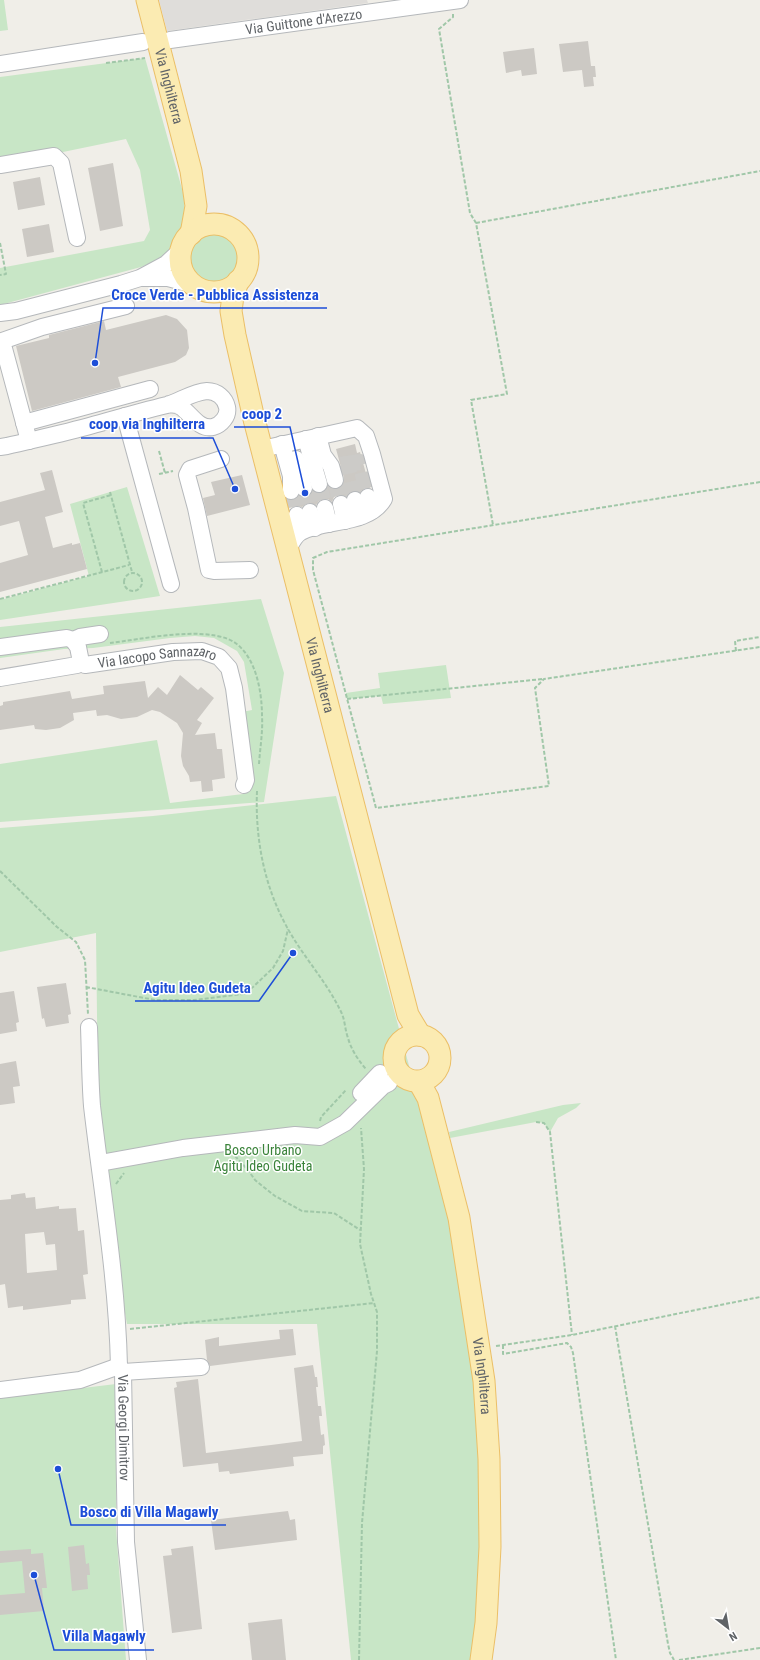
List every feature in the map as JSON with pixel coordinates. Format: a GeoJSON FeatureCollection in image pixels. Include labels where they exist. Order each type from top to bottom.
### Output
{"type":"FeatureCollection","features":[{"type":"Feature","properties":{"kind":"main road","name":"Via Inghilterra"},"geometry":{"type":"LineString","coordinates":[[147,0],[191,171],[196,206],[180,259],[182,269],[187,278],[222,311],[292,442],[288,549],[408,1015],[412,1037],[398,1044],[394,1051],[402,1079],[459,1218],[484,1381],[489,1459],[490,1547],[486,1623],[482,1660]]}},
{"type":"Feature","properties":{"kind":"main road","name":"Via Inghilterra"},"geometry":{"type":"LineString","coordinates":[[191,171],[205,203],[221,224],[230,227],[237,232],[247,248],[247,266],[244,274],[238,281],[233,296],[232,311],[235,335]]}},
{"type":"Feature","properties":{"kind":"main road"},"geometry":{"type":"LineString","coordinates":[[186,241],[200,227],[210,224],[221,224]]}},
{"type":"Feature","properties":{"kind":"main road"},"geometry":{"type":"LineString","coordinates":[[198,287],[212,291],[221,291],[238,281]]}},
{"type":"Feature","properties":{"kind":"main road"},"geometry":{"type":"LineString","coordinates":[[402,1079],[437,1070],[440,1064],[441,1056],[439,1049],[434,1042],[428,1037],[412,1037]]}},
{"type":"Feature","properties":{"kind":"street","name":"Via Guittone d'Arezzo"},"geometry":{"type":"LineString","coordinates":[[170,40],[433,2],[456,1]]}},
{"type":"Feature","properties":{"kind":"street"},"geometry":{"type":"LineString","coordinates":[[0,64],[143,42]]}},
{"type":"Feature","properties":{"kind":"street"},"geometry":{"type":"LineString","coordinates":[[0,165],[54,156],[61,163],[77,238]]}},
{"type":"Feature","properties":{"kind":"street"},"geometry":{"type":"LineString","coordinates":[[0,313],[16,311],[140,278],[166,264],[186,241]]}},
{"type":"Feature","properties":{"kind":"street"},"geometry":{"type":"LineString","coordinates":[[140,278],[168,278],[198,287]]}},
{"type":"Feature","properties":{"kind":"street"},"geometry":{"type":"LineString","coordinates":[[29,441],[2,341],[42,327],[126,306]]}},
{"type":"Feature","properties":{"kind":"street"},"geometry":{"type":"LineString","coordinates":[[0,320],[16,311]]}},
{"type":"Feature","properties":{"kind":"street"},"geometry":{"type":"LineString","coordinates":[[24,423],[150,389]]}},
{"type":"Feature","properties":{"kind":"street"},"geometry":{"type":"LineString","coordinates":[[0,447],[92,426],[169,404]]}},
{"type":"Feature","properties":{"kind":"street"},"geometry":{"type":"LineString","coordinates":[[125,416],[171,584]]}},
{"type":"Feature","properties":{"kind":"street"},"geometry":{"type":"LineString","coordinates":[[288,549],[315,528],[357,508],[380,506],[384,499],[366,436],[357,428],[292,442]]}},
{"type":"Feature","properties":{"kind":"street"},"geometry":{"type":"LineString","coordinates":[[292,442],[323,455],[335,471]]}},
{"type":"Feature","properties":{"kind":"street"},"geometry":{"type":"LineString","coordinates":[[292,442],[305,488],[291,476],[292,442]]}},
{"type":"Feature","properties":{"kind":"street"},"geometry":{"type":"LineString","coordinates":[[221,459],[190,469],[187,475],[196,508],[209,570],[250,570]]}},
{"type":"Feature","properties":{"kind":"street"},"geometry":{"type":"LineString","coordinates":[[315,528],[311,512],[315,528]]}},
{"type":"Feature","properties":{"kind":"street"},"geometry":{"type":"LineString","coordinates":[[0,647],[67,638],[73,640],[80,637],[103,639]]}},
{"type":"Feature","properties":{"kind":"street","name":"Via Iacopo Sannazaro"},"geometry":{"type":"LineString","coordinates":[[73,640],[78,647],[82,662],[85,665],[173,652],[202,651],[219,657],[229,668],[234,688],[246,780],[251,786]]}},
{"type":"Feature","properties":{"kind":"street","name":"Via Iacopo Sannazaro"},"geometry":{"type":"LineString","coordinates":[[0,678],[72,667],[82,662]]}},
{"type":"Feature","properties":{"kind":"street"},"geometry":{"type":"LineString","coordinates":[[89,1027],[92,1104],[111,1255],[121,1369],[201,1367]]}},
{"type":"Feature","properties":{"kind":"street"},"geometry":{"type":"LineString","coordinates":[[295,1135],[305,1128],[321,1125],[335,1118],[402,1079]]}},
{"type":"Feature","properties":{"kind":"street"},"geometry":{"type":"LineString","coordinates":[[100,1163],[183,1148],[295,1135],[320,1137],[345,1123],[383,1086],[402,1079]]}},
{"type":"Feature","properties":{"kind":"street","name":"Via Georgi Dimitrov"},"geometry":{"type":"LineString","coordinates":[[0,1390],[80,1380],[121,1369],[126,1542],[138,1660]]}},
{"type":"Feature","properties":{"kind":"path"},"geometry":{"type":"LineString","coordinates":[[456,1],[453,17],[439,29],[470,213],[476,223],[507,394],[471,400],[493,525]]}},
{"type":"Feature","properties":{"kind":"path"},"geometry":{"type":"LineString","coordinates":[[476,223],[760,170]]}},
{"type":"Feature","properties":{"kind":"path"},"geometry":{"type":"LineString","coordinates":[[0,243],[6,274],[0,275]]}},
{"type":"Feature","properties":{"kind":"path"},"geometry":{"type":"LineString","coordinates":[[159,451],[165,473]]}},
{"type":"Feature","properties":{"kind":"path"},"geometry":{"type":"LineString","coordinates":[[544,679],[536,688],[549,786],[376,808],[313,570],[313,558],[326,552],[760,482]]}},
{"type":"Feature","properties":{"kind":"path"},"geometry":{"type":"LineString","coordinates":[[110,492],[129,565],[132,572],[137,574],[142,580],[139,588],[134,591],[127,590],[124,584],[126,576],[132,572]]}},
{"type":"Feature","properties":{"kind":"path"},"geometry":{"type":"LineString","coordinates":[[102,572],[83,503],[111,496]]}},
{"type":"Feature","properties":{"kind":"path"},"geometry":{"type":"LineString","coordinates":[[0,599],[129,565]]}},
{"type":"Feature","properties":{"kind":"path"},"geometry":{"type":"LineString","coordinates":[[103,639],[209,634],[229,640],[242,650],[251,662],[260,689],[262,716],[259,764]]}},
{"type":"Feature","properties":{"kind":"path"},"geometry":{"type":"LineString","coordinates":[[736,651],[735,641],[760,637]]}},
{"type":"Feature","properties":{"kind":"path"},"geometry":{"type":"LineString","coordinates":[[347,699],[544,679],[760,647]]}},
{"type":"Feature","properties":{"kind":"path"},"geometry":{"type":"LineString","coordinates":[[251,786],[256,810],[259,848],[266,878],[288,929],[325,984],[342,1014],[348,1039],[354,1054],[402,1079]]}},
{"type":"Feature","properties":{"kind":"path"},"geometry":{"type":"LineString","coordinates":[[0,871],[57,927],[76,942],[86,960],[86,987],[89,1027]]}},
{"type":"Feature","properties":{"kind":"path"},"geometry":{"type":"LineString","coordinates":[[86,987],[155,1000],[194,1000],[243,994],[253,988],[274,968],[283,951],[288,929]]}},
{"type":"Feature","properties":{"kind":"path"},"geometry":{"type":"LineString","coordinates":[[321,1125],[319,1120],[321,1116],[350,1087]]}},
{"type":"Feature","properties":{"kind":"path"},"geometry":{"type":"LineString","coordinates":[[536,1122],[544,1123],[550,1132],[572,1335]]}},
{"type":"Feature","properties":{"kind":"path"},"geometry":{"type":"LineString","coordinates":[[359,1660],[362,1523],[377,1351],[377,1312],[360,1244],[364,1169],[360,1126]]}},
{"type":"Feature","properties":{"kind":"path"},"geometry":{"type":"LineString","coordinates":[[233,1154],[238,1158],[255,1180],[275,1196],[302,1211],[334,1213],[360,1230]]}},
{"type":"Feature","properties":{"kind":"path"},"geometry":{"type":"LineString","coordinates":[[104,1206],[111,1191],[122,1175],[128,1171]]}},
{"type":"Feature","properties":{"kind":"path"},"geometry":{"type":"LineString","coordinates":[[492,1346],[572,1335],[760,1297]]}},
{"type":"Feature","properties":{"kind":"path"},"geometry":{"type":"LineString","coordinates":[[118,1330],[374,1303]]}},
{"type":"Feature","properties":{"kind":"path"},"geometry":{"type":"LineString","coordinates":[[615,1326],[668,1644],[670,1653],[674,1660]]}},
{"type":"Feature","properties":{"kind":"path"},"geometry":{"type":"LineString","coordinates":[[503,1345],[503,1354],[567,1343],[571,1347],[616,1660]]}},
{"type":"Feature","properties":{"kind":"path"},"geometry":{"type":"LineString","coordinates":[[679,1660],[760,1648]]}},
{"type":"Feature","properties":{"kind":"shaded area"},"geometry":{"type":"Polygon","coordinates":[[[159,0],[367,0],[368,3],[167,31],[159,0]]]}},
{"type":"Feature","properties":{"kind":"green space"},"geometry":{"type":"Polygon","coordinates":[[[0,0],[4,0],[8,30],[0,31],[0,0]]]}},
{"type":"Feature","properties":{"kind":"green space"},"geometry":{"type":"Polygon","coordinates":[[[145,58],[184,196],[185,220],[168,252],[155,261],[141,267],[0,305],[0,268],[144,241],[150,230],[140,170],[126,139],[0,165],[0,77],[145,58]]]}},
{"type":"Feature","properties":{"kind":"green space"},"geometry":{"type":"Polygon","coordinates":[[[210,234],[220,234],[233,241],[240,254],[240,264],[233,277],[220,284],[210,284],[201,280],[194,273],[190,264],[190,254],[194,245],[201,238],[210,234]]]}},
{"type":"Feature","properties":{"kind":"green space"},"geometry":{"type":"Polygon","coordinates":[[[127,487],[160,596],[0,620],[0,600],[89,576],[70,504],[127,487]]]}},
{"type":"Feature","properties":{"kind":"green space"},"geometry":{"type":"Polygon","coordinates":[[[261,599],[284,673],[264,802],[0,822],[0,764],[157,740],[170,803],[243,794],[246,780],[237,713],[252,710],[244,662],[237,651],[214,638],[195,636],[170,638],[93,648],[64,649],[0,658],[0,627],[261,599]]]}},
{"type":"Feature","properties":{"kind":"green space"},"geometry":{"type":"Polygon","coordinates":[[[446,665],[451,698],[383,704],[381,696],[347,699],[346,693],[380,688],[378,673],[446,665]]]}},
{"type":"Feature","properties":{"kind":"green space","name":"Bosco Urbano Agitu Ideo Gudeta"},"geometry":{"type":"Polygon","coordinates":[[[336,796],[450,1217],[474,1382],[480,1460],[481,1548],[473,1660],[351,1660],[317,1324],[127,1324],[99,1177],[96,933],[0,952],[0,828],[153,816],[336,796]]]}},
{"type":"Feature","properties":{"kind":"green space"},"geometry":{"type":"Polygon","coordinates":[[[581,1103],[576,1108],[558,1118],[550,1132],[544,1123],[536,1122],[450,1138],[449,1132],[563,1105],[581,1103]]]}},
{"type":"Feature","properties":{"kind":"green space"},"geometry":{"type":"Polygon","coordinates":[[[116,1384],[116,1529],[126,1660],[0,1660],[0,1398],[116,1384]]]}},
{"type":"Feature","properties":{"kind":"building"},"geometry":{"type":"Polygon","coordinates":[[[588,41],[591,66],[595,66],[596,77],[593,77],[594,86],[584,87],[582,70],[563,72],[559,44],[588,41]]]}},
{"type":"Feature","properties":{"kind":"building"},"geometry":{"type":"Polygon","coordinates":[[[534,48],[537,74],[522,76],[521,70],[506,73],[503,52],[534,48]]]}},
{"type":"Feature","properties":{"kind":"building"},"geometry":{"type":"Polygon","coordinates":[[[113,163],[123,226],[100,231],[88,168],[113,163]]]}},
{"type":"Feature","properties":{"kind":"building"},"geometry":{"type":"Polygon","coordinates":[[[40,177],[45,205],[18,210],[13,182],[40,177]]]}},
{"type":"Feature","properties":{"kind":"building"},"geometry":{"type":"Polygon","coordinates":[[[49,224],[54,252],[27,257],[22,229],[49,224]]]}},
{"type":"Feature","properties":{"kind":"building"},"geometry":{"type":"Polygon","coordinates":[[[166,315],[177,319],[187,330],[189,348],[186,355],[175,362],[118,377],[121,387],[32,411],[16,346],[49,338],[49,335],[104,321],[106,330],[166,315]]]}},
{"type":"Feature","properties":{"kind":"building"},"geometry":{"type":"Polygon","coordinates":[[[355,444],[357,453],[360,452],[370,488],[365,488],[360,492],[352,491],[346,496],[338,495],[334,497],[332,502],[328,499],[323,499],[316,505],[308,503],[302,507],[292,507],[290,500],[299,496],[307,497],[313,491],[322,493],[328,486],[333,489],[342,487],[344,478],[336,449],[355,444]]]}},
{"type":"Feature","properties":{"kind":"building"},"geometry":{"type":"Polygon","coordinates":[[[52,470],[63,512],[45,517],[53,548],[72,543],[72,545],[80,543],[87,569],[0,592],[0,563],[28,555],[19,521],[0,526],[0,502],[45,490],[40,473],[52,470]]]}},
{"type":"Feature","properties":{"kind":"building"},"geometry":{"type":"Polygon","coordinates":[[[242,475],[250,505],[207,516],[203,498],[215,495],[211,482],[242,475]]]}},
{"type":"Feature","properties":{"kind":"building"},"geometry":{"type":"Polygon","coordinates":[[[180,675],[198,690],[201,687],[214,698],[197,720],[202,723],[195,735],[215,733],[217,749],[222,749],[225,778],[212,780],[213,791],[202,792],[201,781],[190,782],[189,776],[183,766],[181,756],[183,733],[177,723],[160,712],[152,710],[137,717],[121,719],[107,715],[97,716],[96,710],[73,713],[74,720],[60,728],[46,730],[35,729],[34,725],[0,730],[0,706],[3,705],[3,702],[70,691],[72,699],[104,694],[103,686],[145,681],[148,698],[158,687],[167,695],[180,675]]]}},
{"type":"Feature","properties":{"kind":"building"},"geometry":{"type":"Polygon","coordinates":[[[66,983],[71,1014],[68,1015],[69,1023],[46,1027],[44,1018],[42,1019],[37,987],[66,983]]]}},
{"type":"Feature","properties":{"kind":"building"},"geometry":{"type":"Polygon","coordinates":[[[14,991],[19,1022],[16,1023],[17,1031],[0,1034],[0,993],[14,991]]]}},
{"type":"Feature","properties":{"kind":"building"},"geometry":{"type":"Polygon","coordinates":[[[16,1061],[20,1086],[13,1087],[15,1103],[0,1105],[0,1064],[16,1061]]]}},
{"type":"Feature","properties":{"kind":"building"},"geometry":{"type":"Polygon","coordinates":[[[25,1193],[26,1198],[35,1197],[36,1209],[59,1206],[59,1209],[76,1208],[78,1231],[84,1230],[88,1274],[83,1275],[86,1299],[71,1300],[71,1304],[23,1310],[23,1306],[8,1308],[5,1284],[0,1285],[0,1200],[11,1199],[11,1195],[25,1193]],[[44,1232],[25,1234],[27,1273],[57,1270],[55,1244],[46,1245],[44,1232]]]}},
{"type":"Feature","properties":{"kind":"building"},"geometry":{"type":"Polygon","coordinates":[[[293,1329],[296,1355],[210,1366],[207,1360],[205,1340],[219,1337],[219,1346],[280,1339],[279,1330],[293,1329]]]}},
{"type":"Feature","properties":{"kind":"building"},"geometry":{"type":"Polygon","coordinates":[[[313,1365],[315,1377],[317,1377],[318,1387],[316,1387],[318,1406],[321,1406],[322,1416],[319,1416],[321,1435],[324,1434],[325,1445],[323,1446],[323,1454],[293,1457],[294,1466],[230,1474],[229,1471],[219,1472],[218,1463],[183,1467],[174,1388],[177,1387],[176,1382],[198,1379],[206,1453],[271,1445],[302,1441],[294,1368],[313,1365]]]}},
{"type":"Feature","properties":{"kind":"building"},"geometry":{"type":"Polygon","coordinates":[[[288,1511],[290,1520],[295,1519],[297,1540],[215,1550],[211,1520],[288,1511]]]}},
{"type":"Feature","properties":{"kind":"building"},"geometry":{"type":"Polygon","coordinates":[[[84,1545],[86,1564],[89,1563],[90,1575],[87,1575],[88,1589],[72,1591],[68,1547],[84,1545]]]}},
{"type":"Feature","properties":{"kind":"building"},"geometry":{"type":"Polygon","coordinates":[[[193,1546],[202,1629],[172,1633],[163,1556],[172,1555],[171,1549],[193,1546]]]}},
{"type":"Feature","properties":{"kind":"building"},"geometry":{"type":"Polygon","coordinates":[[[31,1549],[31,1554],[43,1553],[47,1588],[42,1588],[44,1611],[0,1615],[0,1595],[25,1593],[22,1561],[0,1563],[0,1551],[31,1549]]]}},
{"type":"Feature","properties":{"kind":"building"},"geometry":{"type":"Polygon","coordinates":[[[282,1619],[286,1660],[252,1660],[248,1623],[282,1619]]]}},
{"type":"Feature","properties":{"kind":"tunnel"},"geometry":{"type":"LineString","coordinates":[[347,464],[360,462],[368,497]]}},
{"type":"Feature","properties":{"kind":"tunnel"},"geometry":{"type":"LineString","coordinates":[[341,465],[347,464],[355,500]]}},
{"type":"Feature","properties":{"kind":"tunnel"},"geometry":{"type":"LineString","coordinates":[[335,480],[341,504]]}},
{"type":"Feature","properties":{"kind":"tunnel"},"geometry":{"type":"LineString","coordinates":[[319,484],[325,508]]}},
{"type":"Feature","properties":{"kind":"tunnel"},"geometry":{"type":"LineString","coordinates":[[304,488],[310,512]]}},
{"type":"Feature","properties":{"kind":"tunnel"},"geometry":{"type":"LineString","coordinates":[[291,491],[297,515]]}},
{"type":"Feature","properties":{"kind":"place","name":"Croce Verde - Pubblica Assistenza"},"geometry":{"type":"Point","coordinates":[95,363]}},
{"type":"Feature","properties":{"kind":"place","name":"coop via Inghilterra"},"geometry":{"type":"Point","coordinates":[235,489]}},
{"type":"Feature","properties":{"kind":"place","name":"coop 2"},"geometry":{"type":"Point","coordinates":[305,493]}},
{"type":"Feature","properties":{"kind":"place","name":"Agitu Ideo Gudeta"},"geometry":{"type":"Point","coordinates":[293,953]}},
{"type":"Feature","properties":{"kind":"place","name":"Bosco di Villa Magawly"},"geometry":{"type":"Point","coordinates":[58,1469]}},
{"type":"Feature","properties":{"kind":"place","name":"Villa Magawly"},"geometry":{"type":"Point","coordinates":[34,1575]}}]}
